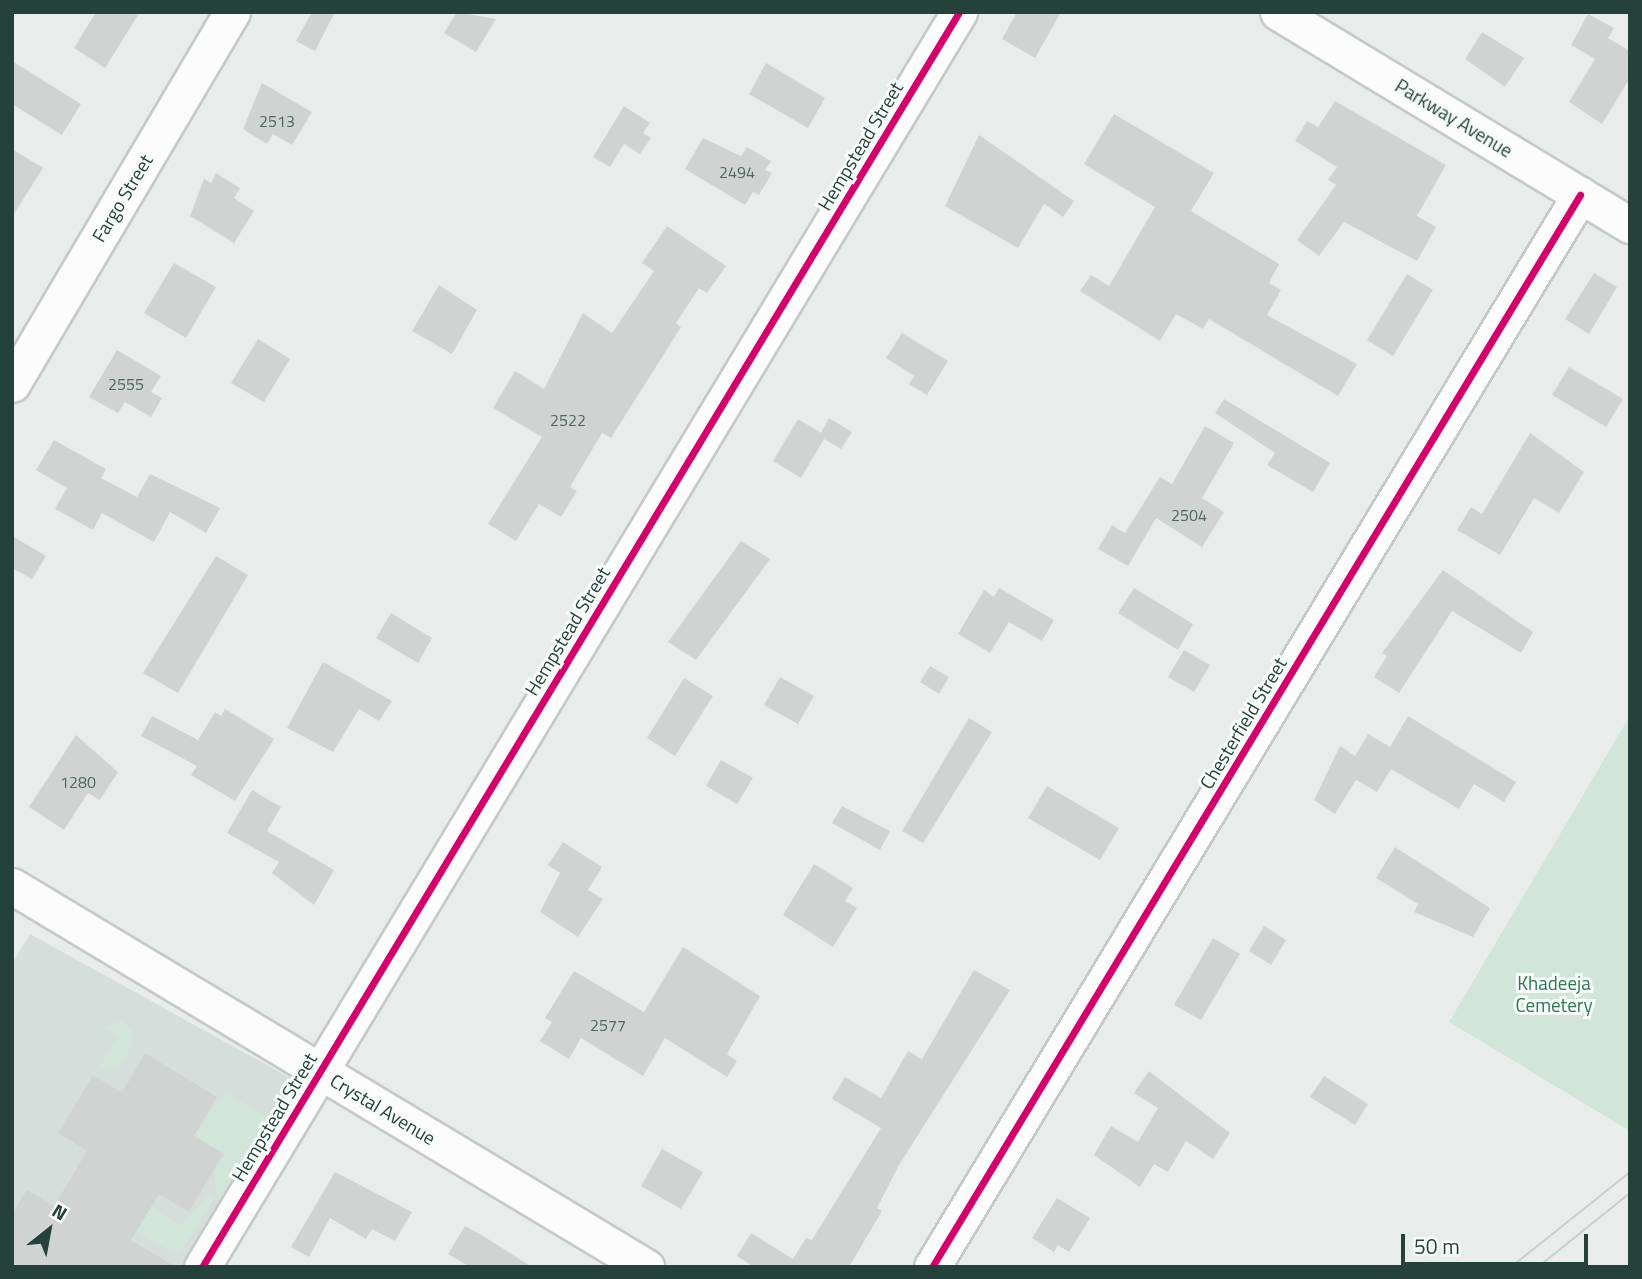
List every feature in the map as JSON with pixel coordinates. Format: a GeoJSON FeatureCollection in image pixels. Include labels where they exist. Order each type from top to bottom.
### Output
{"type":"FeatureCollection","features":[{"type":"Feature","properties":{"kind":"street","name":"Fargo Street"},"geometry":{"type":"LineString","coordinates":[[12,384],[232,12]]}},
{"type":"Feature","properties":{"kind":"street","name":"Hempstead Street"},"geometry":{"type":"LineString","coordinates":[[202,1267],[959,12]]}},
{"type":"Feature","properties":{"kind":"street","name":"Parkway Avenue"},"geometry":{"type":"LineString","coordinates":[[1278,12],[1630,225]]}},
{"type":"Feature","properties":{"kind":"street","name":"Chesterfield Street"},"geometry":{"type":"LineString","coordinates":[[932,1267],[1580,195]]}},
{"type":"Feature","properties":{"kind":"street","name":"Crystal Avenue"},"geometry":{"type":"LineString","coordinates":[[12,886],[646,1267]]}},
{"type":"Feature","properties":{"kind":"shaded area"},"geometry":{"type":"Polygon","coordinates":[[[30,934],[296,1081],[185,1267],[12,1267],[12,964],[30,934]]]}},
{"type":"Feature","properties":{"kind":"green space","name":"Khadeeja Cemetery"},"geometry":{"type":"Polygon","coordinates":[[[1628,719],[1630,720],[1630,1131],[1449,1022],[1628,719]]]}},
{"type":"Feature","properties":{"kind":"green space"},"geometry":{"type":"Polygon","coordinates":[[[120,1020],[132,1031],[132,1046],[118,1067],[104,1070],[99,1068],[119,1036],[105,1028],[120,1020]]]}},
{"type":"Feature","properties":{"kind":"green space"},"geometry":{"type":"Polygon","coordinates":[[[225,1092],[272,1120],[211,1222],[219,1198],[213,1173],[226,1154],[194,1136],[225,1092]]]}},
{"type":"Feature","properties":{"kind":"green space"},"geometry":{"type":"Polygon","coordinates":[[[209,1194],[214,1199],[179,1254],[136,1232],[151,1207],[181,1226],[209,1194]]]}},
{"type":"Feature","properties":{"kind":"building"},"geometry":{"type":"Polygon","coordinates":[[[96,12],[140,12],[105,68],[74,48],[96,12]]]}},
{"type":"Feature","properties":{"kind":"building"},"geometry":{"type":"Polygon","coordinates":[[[312,12],[335,12],[315,51],[296,41],[312,12]]]}},
{"type":"Feature","properties":{"kind":"building"},"geometry":{"type":"Polygon","coordinates":[[[457,12],[496,19],[476,52],[444,33],[457,12]]]}},
{"type":"Feature","properties":{"kind":"building"},"geometry":{"type":"Polygon","coordinates":[[[1017,12],[1061,12],[1035,58],[1002,39],[1017,12]]]}},
{"type":"Feature","properties":{"kind":"building"},"geometry":{"type":"Polygon","coordinates":[[[1588,14],[1614,28],[1608,38],[1630,51],[1630,78],[1602,124],[1569,102],[1595,59],[1571,45],[1588,14]]]}},
{"type":"Feature","properties":{"kind":"building"},"geometry":{"type":"Polygon","coordinates":[[[1482,32],[1524,58],[1505,87],[1465,59],[1482,32]]]}},
{"type":"Feature","properties":{"kind":"building"},"geometry":{"type":"Polygon","coordinates":[[[12,61],[81,104],[62,135],[12,104],[12,61]]]}},
{"type":"Feature","properties":{"kind":"building"},"geometry":{"type":"Polygon","coordinates":[[[766,63],[825,98],[808,128],[749,94],[766,63]]]}},
{"type":"Feature","properties":{"kind":"building"},"geometry":{"type":"Polygon","coordinates":[[[262,83],[312,112],[292,145],[273,134],[267,144],[243,129],[262,83]]]}},
{"type":"Feature","properties":{"kind":"building"},"geometry":{"type":"Polygon","coordinates":[[[1335,101],[1446,165],[1417,216],[1436,227],[1417,261],[1344,222],[1319,256],[1297,240],[1336,185],[1328,180],[1337,167],[1295,141],[1307,121],[1318,127],[1335,101]]]}},
{"type":"Feature","properties":{"kind":"building"},"geometry":{"type":"Polygon","coordinates":[[[624,106],[650,123],[643,133],[651,138],[640,154],[624,144],[610,167],[593,157],[624,106]]]}},
{"type":"Feature","properties":{"kind":"building"},"geometry":{"type":"Polygon","coordinates":[[[1114,114],[1214,173],[1191,211],[1279,264],[1269,283],[1281,290],[1267,315],[1357,364],[1338,396],[1209,319],[1203,329],[1176,314],[1160,341],[1080,291],[1091,275],[1109,286],[1155,207],[1084,164],[1114,114]]]}},
{"type":"Feature","properties":{"kind":"building"},"geometry":{"type":"Polygon","coordinates":[[[979,135],[1074,201],[1063,217],[1044,204],[1018,248],[945,206],[979,135]]]}},
{"type":"Feature","properties":{"kind":"building"},"geometry":{"type":"Polygon","coordinates":[[[703,138],[741,156],[747,147],[771,161],[765,170],[772,173],[759,195],[753,192],[745,205],[685,169],[703,138]]]}},
{"type":"Feature","properties":{"kind":"building"},"geometry":{"type":"Polygon","coordinates":[[[12,149],[43,168],[12,217],[12,149]]]}},
{"type":"Feature","properties":{"kind":"building"},"geometry":{"type":"Polygon","coordinates":[[[216,173],[240,188],[234,198],[254,211],[234,243],[190,216],[204,179],[211,183],[216,173]]]}},
{"type":"Feature","properties":{"kind":"building"},"geometry":{"type":"Polygon","coordinates":[[[667,226],[726,266],[707,293],[699,288],[676,323],[681,327],[611,438],[602,433],[570,487],[577,491],[561,517],[539,504],[516,541],[488,524],[542,437],[493,408],[515,371],[544,389],[583,313],[612,333],[654,271],[642,263],[667,226]]]}},
{"type":"Feature","properties":{"kind":"building"},"geometry":{"type":"Polygon","coordinates":[[[174,263],[216,287],[186,338],[144,313],[174,263]]]}},
{"type":"Feature","properties":{"kind":"building"},"geometry":{"type":"Polygon","coordinates":[[[1594,273],[1617,287],[1589,334],[1565,319],[1594,273]]]}},
{"type":"Feature","properties":{"kind":"building"},"geometry":{"type":"Polygon","coordinates":[[[1407,274],[1433,290],[1393,356],[1367,340],[1407,274]]]}},
{"type":"Feature","properties":{"kind":"building"},"geometry":{"type":"Polygon","coordinates":[[[439,285],[477,310],[452,354],[412,331],[439,285]]]}},
{"type":"Feature","properties":{"kind":"building"},"geometry":{"type":"Polygon","coordinates":[[[902,333],[948,361],[927,395],[909,384],[914,376],[886,358],[902,333]]]}},
{"type":"Feature","properties":{"kind":"building"},"geometry":{"type":"Polygon","coordinates":[[[258,339],[290,359],[264,402],[231,383],[258,339]]]}},
{"type":"Feature","properties":{"kind":"building"},"geometry":{"type":"Polygon","coordinates":[[[117,350],[161,376],[151,392],[162,398],[151,417],[125,402],[118,413],[89,397],[117,350]]]}},
{"type":"Feature","properties":{"kind":"building"},"geometry":{"type":"Polygon","coordinates":[[[1569,367],[1623,399],[1606,427],[1552,395],[1569,367]]]}},
{"type":"Feature","properties":{"kind":"building"},"geometry":{"type":"Polygon","coordinates":[[[1224,399],[1330,463],[1313,492],[1267,465],[1275,453],[1215,413],[1224,399]]]}},
{"type":"Feature","properties":{"kind":"building"},"geometry":{"type":"Polygon","coordinates":[[[829,418],[852,432],[841,449],[824,439],[801,478],[773,461],[798,419],[821,433],[829,418]]]}},
{"type":"Feature","properties":{"kind":"building"},"geometry":{"type":"Polygon","coordinates":[[[1205,426],[1234,443],[1202,498],[1224,512],[1202,547],[1156,518],[1128,566],[1098,549],[1112,525],[1125,533],[1160,477],[1172,484],[1205,426]]]}},
{"type":"Feature","properties":{"kind":"building"},"geometry":{"type":"Polygon","coordinates":[[[1530,433],[1584,472],[1559,513],[1534,498],[1500,555],[1457,530],[1471,507],[1482,514],[1530,433]]]}},
{"type":"Feature","properties":{"kind":"building"},"geometry":{"type":"Polygon","coordinates":[[[54,440],[106,469],[101,478],[137,497],[150,474],[220,508],[206,533],[170,512],[154,542],[102,513],[93,530],[55,509],[67,488],[36,470],[54,440]]]}},
{"type":"Feature","properties":{"kind":"building"},"geometry":{"type":"Polygon","coordinates":[[[12,536],[46,556],[32,579],[12,568],[12,536]]]}},
{"type":"Feature","properties":{"kind":"building"},"geometry":{"type":"Polygon","coordinates":[[[741,541],[770,559],[696,660],[668,642],[741,541]]]}},
{"type":"Feature","properties":{"kind":"building"},"geometry":{"type":"Polygon","coordinates":[[[216,556],[248,575],[178,693],[143,673],[216,556]]]}},
{"type":"Feature","properties":{"kind":"building"},"geometry":{"type":"Polygon","coordinates":[[[1443,570],[1533,632],[1521,653],[1452,611],[1399,693],[1374,677],[1387,656],[1382,653],[1443,570]]]}},
{"type":"Feature","properties":{"kind":"building"},"geometry":{"type":"Polygon","coordinates":[[[999,588],[1054,620],[1042,641],[1009,622],[990,653],[958,634],[984,590],[994,597],[999,588]]]}},
{"type":"Feature","properties":{"kind":"building"},"geometry":{"type":"Polygon","coordinates":[[[1134,588],[1193,624],[1178,650],[1118,613],[1134,588]]]}},
{"type":"Feature","properties":{"kind":"building"},"geometry":{"type":"Polygon","coordinates":[[[391,613],[432,638],[418,663],[376,638],[391,613]]]}},
{"type":"Feature","properties":{"kind":"building"},"geometry":{"type":"Polygon","coordinates":[[[1184,650],[1210,665],[1194,692],[1168,677],[1184,650]]]}},
{"type":"Feature","properties":{"kind":"building"},"geometry":{"type":"Polygon","coordinates":[[[323,662],[392,701],[379,721],[359,709],[333,752],[287,728],[323,662]]]}},
{"type":"Feature","properties":{"kind":"building"},"geometry":{"type":"Polygon","coordinates":[[[930,666],[949,677],[939,694],[920,682],[930,666]]]}},
{"type":"Feature","properties":{"kind":"building"},"geometry":{"type":"Polygon","coordinates":[[[780,677],[814,696],[798,724],[764,705],[780,677]]]}},
{"type":"Feature","properties":{"kind":"building"},"geometry":{"type":"Polygon","coordinates":[[[684,678],[713,696],[675,756],[647,738],[684,678]]]}},
{"type":"Feature","properties":{"kind":"building"},"geometry":{"type":"Polygon","coordinates":[[[225,709],[274,739],[235,801],[191,775],[197,766],[141,736],[152,716],[198,740],[215,712],[221,716],[225,709]]]}},
{"type":"Feature","properties":{"kind":"building"},"geometry":{"type":"Polygon","coordinates":[[[1408,716],[1516,782],[1504,802],[1474,784],[1459,809],[1391,769],[1377,792],[1356,780],[1335,814],[1314,800],[1340,746],[1355,756],[1368,734],[1390,747],[1408,716]]]}},
{"type":"Feature","properties":{"kind":"building"},"geometry":{"type":"Polygon","coordinates":[[[969,718],[992,732],[923,843],[902,831],[969,718]]]}},
{"type":"Feature","properties":{"kind":"building"},"geometry":{"type":"Polygon","coordinates":[[[76,735],[118,772],[100,800],[88,793],[64,830],[29,807],[76,735]]]}},
{"type":"Feature","properties":{"kind":"building"},"geometry":{"type":"Polygon","coordinates":[[[721,760],[753,778],[737,804],[706,786],[721,760]]]}},
{"type":"Feature","properties":{"kind":"building"},"geometry":{"type":"Polygon","coordinates":[[[1047,786],[1119,828],[1100,860],[1028,818],[1047,786]]]}},
{"type":"Feature","properties":{"kind":"building"},"geometry":{"type":"Polygon","coordinates":[[[252,790],[281,807],[267,831],[334,870],[314,905],[272,873],[279,862],[227,833],[252,790]]]}},
{"type":"Feature","properties":{"kind":"building"},"geometry":{"type":"Polygon","coordinates":[[[842,806],[890,831],[880,850],[832,823],[842,806]]]}},
{"type":"Feature","properties":{"kind":"building"},"geometry":{"type":"Polygon","coordinates":[[[563,842],[602,867],[588,890],[603,899],[578,937],[540,912],[560,873],[548,865],[563,842]]]}},
{"type":"Feature","properties":{"kind":"building"},"geometry":{"type":"Polygon","coordinates":[[[1395,847],[1490,908],[1473,937],[1414,912],[1418,904],[1376,878],[1395,847]]]}},
{"type":"Feature","properties":{"kind":"building"},"geometry":{"type":"Polygon","coordinates":[[[814,864],[853,888],[845,901],[857,908],[833,947],[783,915],[814,864]]]}},
{"type":"Feature","properties":{"kind":"building"},"geometry":{"type":"Polygon","coordinates":[[[1264,926],[1286,940],[1271,965],[1249,951],[1264,926]]]}},
{"type":"Feature","properties":{"kind":"building"},"geometry":{"type":"Polygon","coordinates":[[[1213,938],[1240,954],[1201,1020],[1174,1005],[1213,938]]]}},
{"type":"Feature","properties":{"kind":"building"},"geometry":{"type":"Polygon","coordinates":[[[683,947],[760,996],[727,1054],[737,1061],[727,1077],[665,1038],[643,1076],[581,1038],[569,1059],[540,1041],[552,1022],[545,1018],[574,971],[644,1012],[683,947]]]}},
{"type":"Feature","properties":{"kind":"building"},"geometry":{"type":"Polygon","coordinates":[[[974,970],[1010,990],[899,1165],[877,1208],[882,1211],[849,1267],[754,1267],[737,1256],[751,1233],[793,1259],[806,1238],[812,1240],[881,1128],[832,1099],[845,1077],[881,1098],[908,1051],[922,1059],[974,970]]]}},
{"type":"Feature","properties":{"kind":"building"},"geometry":{"type":"Polygon","coordinates":[[[145,1053],[217,1097],[194,1136],[223,1154],[189,1212],[159,1194],[131,1240],[176,1267],[12,1267],[12,1214],[27,1190],[54,1206],[87,1151],[58,1133],[93,1075],[122,1093],[145,1053]]]}},
{"type":"Feature","properties":{"kind":"building"},"geometry":{"type":"Polygon","coordinates":[[[1149,1071],[1230,1133],[1213,1159],[1186,1141],[1168,1172],[1154,1164],[1140,1187],[1094,1155],[1111,1126],[1138,1142],[1158,1108],[1134,1093],[1149,1071]]]}},
{"type":"Feature","properties":{"kind":"building"},"geometry":{"type":"Polygon","coordinates":[[[1324,1076],[1368,1104],[1355,1125],[1310,1097],[1324,1076]]]}},
{"type":"Feature","properties":{"kind":"building"},"geometry":{"type":"Polygon","coordinates":[[[662,1149],[703,1172],[681,1209],[641,1186],[662,1149]]]}},
{"type":"Feature","properties":{"kind":"building"},"geometry":{"type":"Polygon","coordinates":[[[335,1172],[412,1212],[395,1241],[372,1229],[366,1239],[330,1218],[309,1257],[291,1247],[335,1172]]]}},
{"type":"Feature","properties":{"kind":"building"},"geometry":{"type":"Polygon","coordinates":[[[1057,1198],[1090,1218],[1069,1252],[1058,1245],[1054,1252],[1032,1238],[1057,1198]]]}},
{"type":"Feature","properties":{"kind":"building"},"geometry":{"type":"Polygon","coordinates":[[[465,1226],[532,1267],[470,1267],[448,1254],[465,1226]]]}},
{"type":"Feature","properties":{"kind":"tram line"},"geometry":{"type":"LineString","coordinates":[[1511,1267],[1630,1172]]}},
{"type":"Feature","properties":{"kind":"tram line"},"geometry":{"type":"LineString","coordinates":[[1538,1267],[1630,1193]]}},
{"type":"Feature","properties":{"kind":"cycle path"},"geometry":{"type":"LineString","coordinates":[[202,1267],[959,12]]}},
{"type":"Feature","properties":{"kind":"cycle path"},"geometry":{"type":"LineString","coordinates":[[932,1267],[1580,195]]}}]}
